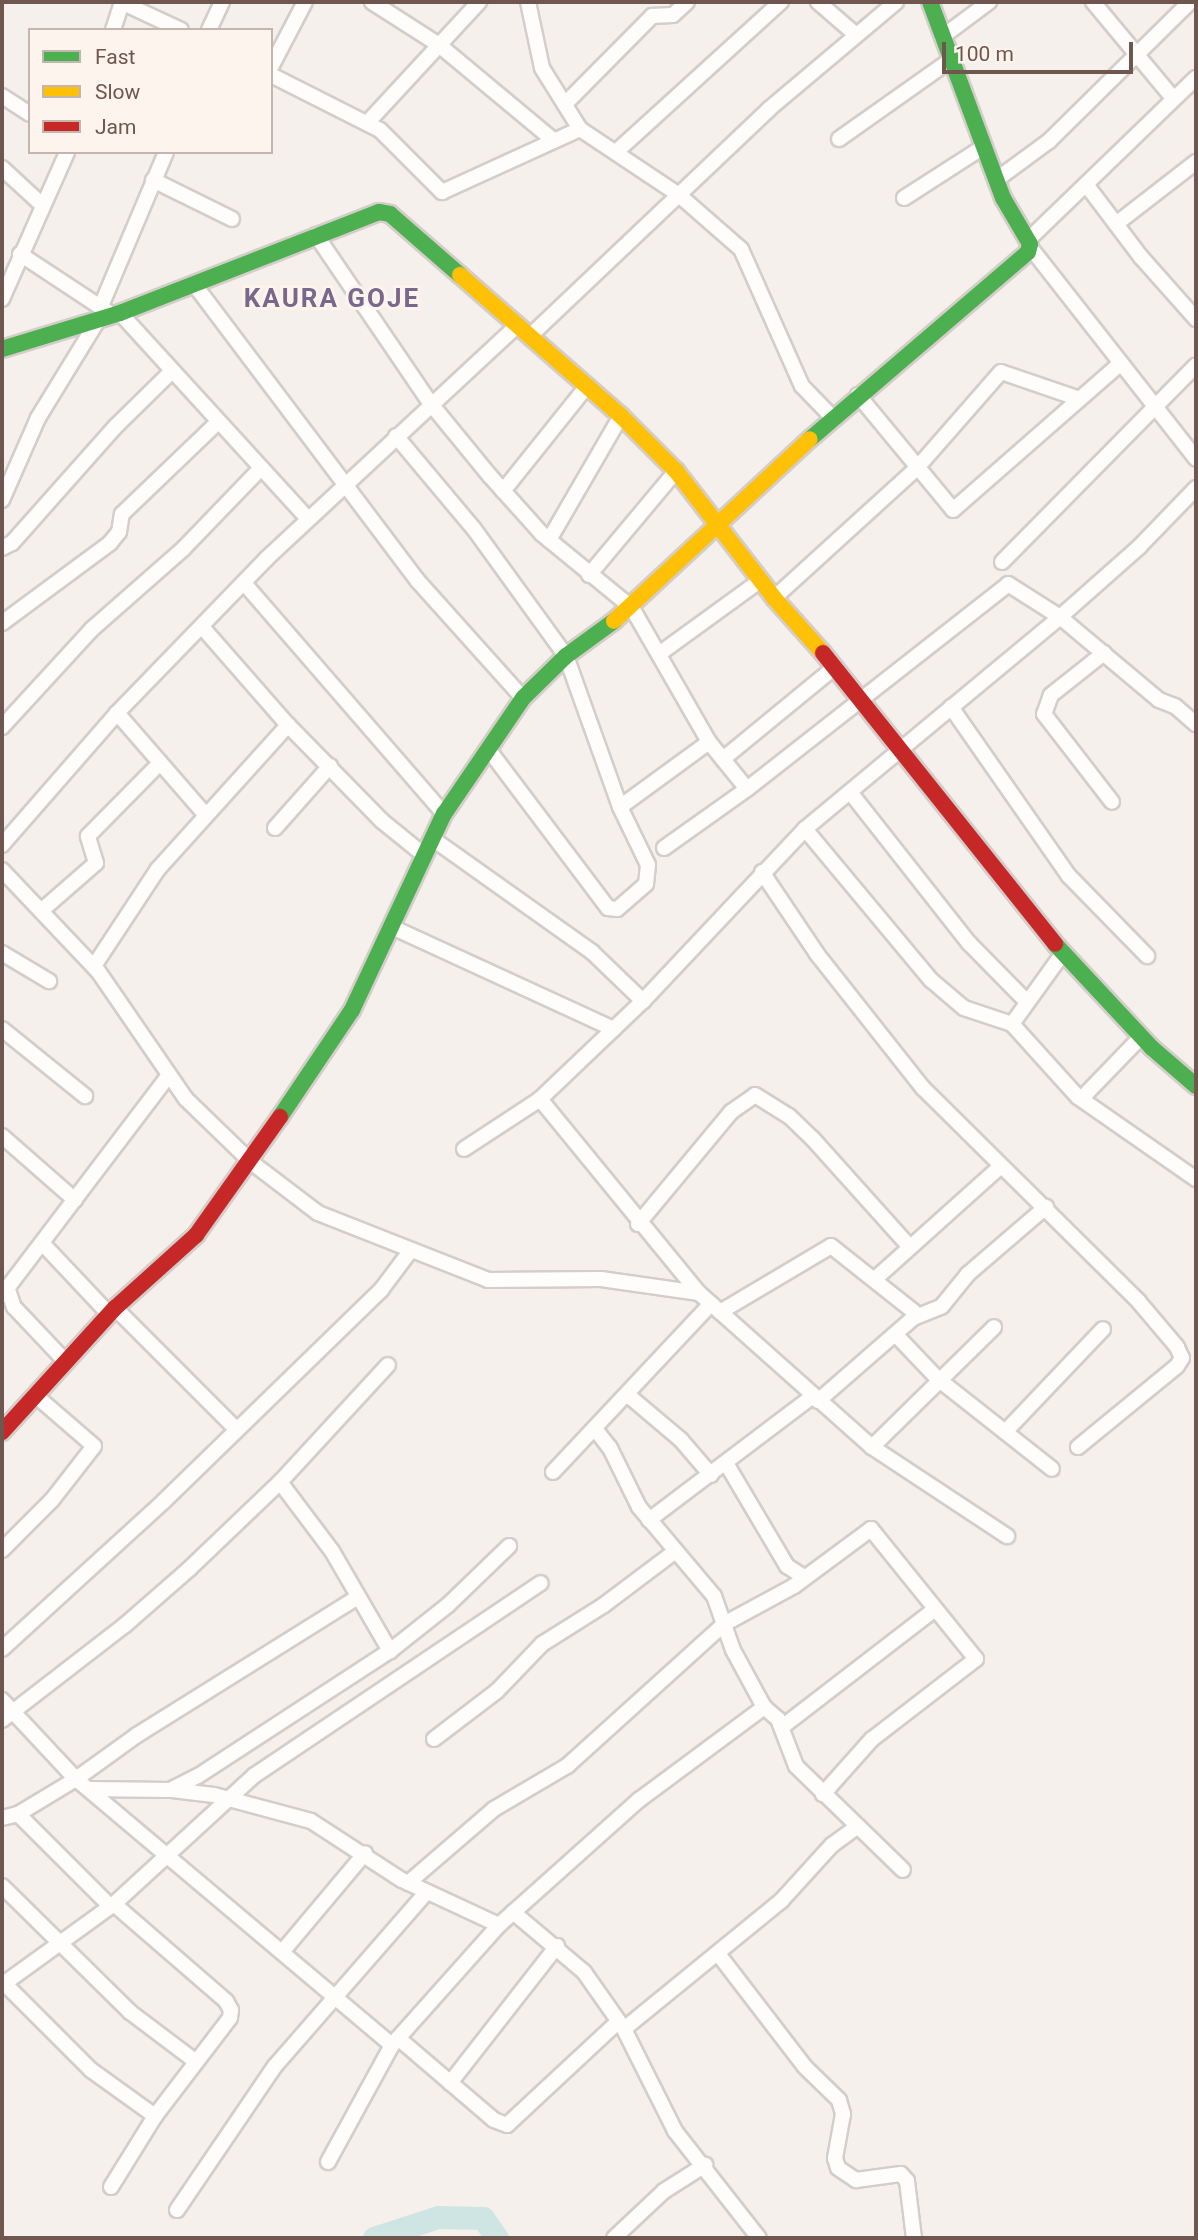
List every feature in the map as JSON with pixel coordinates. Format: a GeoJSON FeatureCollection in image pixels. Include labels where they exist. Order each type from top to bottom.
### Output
{"type":"FeatureCollection","features":[{"type":"Feature","properties":{"kind":"street"},"geometry":{"type":"LineString","coordinates":[[114,28],[121,2],[177,28]]}},
{"type":"Feature","properties":{"kind":"street"},"geometry":{"type":"LineString","coordinates":[[210,28],[222,2]]}},
{"type":"Feature","properties":{"kind":"street"},"geometry":{"type":"LineString","coordinates":[[273,63],[305,2]]}},
{"type":"Feature","properties":{"kind":"street"},"geometry":{"type":"LineString","coordinates":[[372,2],[439,45],[553,140]]}},
{"type":"Feature","properties":{"kind":"street"},"geometry":{"type":"LineString","coordinates":[[368,123],[479,2]]}},
{"type":"Feature","properties":{"kind":"street"},"geometry":{"type":"LineString","coordinates":[[528,2],[542,68],[580,129],[679,195],[741,250],[802,386],[833,418]]}},
{"type":"Feature","properties":{"kind":"street"},"geometry":{"type":"LineString","coordinates":[[565,104],[652,16],[673,15],[687,2]]}},
{"type":"Feature","properties":{"kind":"street"},"geometry":{"type":"LineString","coordinates":[[616,152],[781,2]]}},
{"type":"Feature","properties":{"kind":"street"},"geometry":{"type":"LineString","coordinates":[[818,2],[855,34]]}},
{"type":"Feature","properties":{"kind":"street"},"geometry":{"type":"LineString","coordinates":[[2,845],[117,713],[346,483],[431,404],[524,331],[679,195],[855,34],[896,2]]}},
{"type":"Feature","properties":{"kind":"street"},"geometry":{"type":"LineString","coordinates":[[930,2],[982,147],[1029,244],[1196,459]]}},
{"type":"Feature","properties":{"kind":"street"},"geometry":{"type":"LineString","coordinates":[[942,37],[989,2]]}},
{"type":"Feature","properties":{"kind":"street"},"geometry":{"type":"LineString","coordinates":[[1093,2],[1173,99]]}},
{"type":"Feature","properties":{"kind":"street"},"geometry":{"type":"LineString","coordinates":[[996,180],[1049,141],[1190,2]]}},
{"type":"Feature","properties":{"kind":"street"},"geometry":{"type":"LineString","coordinates":[[839,139],[949,61]]}},
{"type":"Feature","properties":{"kind":"street"},"geometry":{"type":"LineString","coordinates":[[273,76],[380,130],[442,192],[580,129]]}},
{"type":"Feature","properties":{"kind":"street"},"geometry":{"type":"LineString","coordinates":[[2,1432],[112,1311],[195,1235],[251,1162],[352,1010],[394,928],[444,814],[523,698],[566,656],[632,608],[833,418],[1029,244],[1196,78]]}},
{"type":"Feature","properties":{"kind":"street"},"geometry":{"type":"LineString","coordinates":[[2,96],[28,113]]}},
{"type":"Feature","properties":{"kind":"street"},"geometry":{"type":"LineString","coordinates":[[904,198],[982,147]]}},
{"type":"Feature","properties":{"kind":"street"},"geometry":{"type":"LineString","coordinates":[[2,299],[41,204],[66,154]]}},
{"type":"Feature","properties":{"kind":"street"},"geometry":{"type":"LineString","coordinates":[[2,500],[38,418],[108,314],[153,180],[165,154]]}},
{"type":"Feature","properties":{"kind":"street"},"geometry":{"type":"LineString","coordinates":[[1116,224],[1196,162]]}},
{"type":"Feature","properties":{"kind":"street"},"geometry":{"type":"LineString","coordinates":[[2,168],[41,204]]}},
{"type":"Feature","properties":{"kind":"street"},"geometry":{"type":"LineString","coordinates":[[153,180],[232,219]]}},
{"type":"Feature","properties":{"kind":"street"},"geometry":{"type":"LineString","coordinates":[[1088,187],[1196,319]]}},
{"type":"Feature","properties":{"kind":"street"},"geometry":{"type":"LineString","coordinates":[[2,349],[194,284],[379,212],[390,214],[621,416],[676,471],[722,525],[774,598],[863,698],[1063,953],[1141,1037],[1196,1086]]}},
{"type":"Feature","properties":{"kind":"street"},"geometry":{"type":"LineString","coordinates":[[316,235],[431,404],[503,491],[549,540],[632,608],[709,742],[747,789]]}},
{"type":"Feature","properties":{"kind":"street"},"geometry":{"type":"LineString","coordinates":[[20,254],[108,314],[172,372],[308,519]]}},
{"type":"Feature","properties":{"kind":"street"},"geometry":{"type":"LineString","coordinates":[[194,284],[417,580],[523,698]]}},
{"type":"Feature","properties":{"kind":"street"},"geometry":{"type":"LineString","coordinates":[[858,396],[919,465],[948,509],[960,509],[1121,363]]}},
{"type":"Feature","properties":{"kind":"street"},"geometry":{"type":"LineString","coordinates":[[1002,562],[1196,365]]}},
{"type":"Feature","properties":{"kind":"street"},"geometry":{"type":"LineString","coordinates":[[2,548],[12,543],[115,427],[172,372]]}},
{"type":"Feature","properties":{"kind":"street"},"geometry":{"type":"LineString","coordinates":[[774,598],[919,465],[1001,372],[1080,399]]}},
{"type":"Feature","properties":{"kind":"street"},"geometry":{"type":"LineString","coordinates":[[503,491],[587,386]]}},
{"type":"Feature","properties":{"kind":"street"},"geometry":{"type":"LineString","coordinates":[[549,540],[621,416]]}},
{"type":"Feature","properties":{"kind":"street"},"geometry":{"type":"LineString","coordinates":[[2,623],[110,543],[119,532],[122,514],[218,422]]}},
{"type":"Feature","properties":{"kind":"street"},"geometry":{"type":"LineString","coordinates":[[396,436],[474,529],[566,656],[620,807],[648,865],[648,877],[633,897],[612,910],[592,892],[489,750]]}},
{"type":"Feature","properties":{"kind":"street"},"geometry":{"type":"LineString","coordinates":[[2,727],[92,629],[183,550],[261,468]]}},
{"type":"Feature","properties":{"kind":"street"},"geometry":{"type":"LineString","coordinates":[[589,575],[676,471]]}},
{"type":"Feature","properties":{"kind":"street"},"geometry":{"type":"LineString","coordinates":[[464,1149],[540,1099],[643,1001],[762,872],[806,829],[1060,617],[1139,547],[1196,488]]}},
{"type":"Feature","properties":{"kind":"street"},"geometry":{"type":"LineString","coordinates":[[659,654],[761,580]]}},
{"type":"Feature","properties":{"kind":"street"},"geometry":{"type":"LineString","coordinates":[[244,583],[444,814]]}},
{"type":"Feature","properties":{"kind":"street"},"geometry":{"type":"LineString","coordinates":[[664,848],[747,789],[1008,584],[1060,617],[1159,700],[1175,706],[1196,723]]}},
{"type":"Feature","properties":{"kind":"street"},"geometry":{"type":"LineString","coordinates":[[203,628],[288,725],[382,821],[425,856]]}},
{"type":"Feature","properties":{"kind":"street"},"geometry":{"type":"LineString","coordinates":[[1104,653],[1051,695],[1044,714],[1112,802]]}},
{"type":"Feature","properties":{"kind":"street"},"geometry":{"type":"LineString","coordinates":[[723,759],[835,667]]}},
{"type":"Feature","properties":{"kind":"street"},"geometry":{"type":"LineString","coordinates":[[951,707],[1069,876],[1147,956]]}},
{"type":"Feature","properties":{"kind":"street"},"geometry":{"type":"LineString","coordinates":[[117,713],[204,813]]}},
{"type":"Feature","properties":{"kind":"street"},"geometry":{"type":"LineString","coordinates":[[94,966],[158,869],[204,813],[288,725]]}},
{"type":"Feature","properties":{"kind":"street"},"geometry":{"type":"LineString","coordinates":[[620,807],[709,742]]}},
{"type":"Feature","properties":{"kind":"street"},"geometry":{"type":"LineString","coordinates":[[41,911],[96,863],[88,836],[160,763]]}},
{"type":"Feature","properties":{"kind":"street"},"geometry":{"type":"LineString","coordinates":[[275,828],[330,766]]}},
{"type":"Feature","properties":{"kind":"street"},"geometry":{"type":"LineString","coordinates":[[850,792],[969,943],[1026,1001]]}},
{"type":"Feature","properties":{"kind":"street"},"geometry":{"type":"LineString","coordinates":[[806,829],[931,980],[964,1008],[1012,1024],[1036,1055],[1082,1098],[1149,1150],[1196,1179]]}},
{"type":"Feature","properties":{"kind":"street"},"geometry":{"type":"LineString","coordinates":[[433,839],[592,952],[643,1001]]}},
{"type":"Feature","properties":{"kind":"street"},"geometry":{"type":"LineString","coordinates":[[2,870],[94,966],[186,1099],[251,1162],[318,1213],[488,1280],[601,1279],[699,1293]]}},
{"type":"Feature","properties":{"kind":"street"},"geometry":{"type":"LineString","coordinates":[[762,872],[817,954],[923,1088],[1139,1302],[1182,1358],[1177,1366],[1078,1447]]}},
{"type":"Feature","properties":{"kind":"street"},"geometry":{"type":"LineString","coordinates":[[394,928],[614,1029]]}},
{"type":"Feature","properties":{"kind":"street"},"geometry":{"type":"LineString","coordinates":[[2,953],[49,981]]}},
{"type":"Feature","properties":{"kind":"street"},"geometry":{"type":"LineString","coordinates":[[1012,1024],[1063,953]]}},
{"type":"Feature","properties":{"kind":"street"},"geometry":{"type":"LineString","coordinates":[[2,1029],[85,1096]]}},
{"type":"Feature","properties":{"kind":"street"},"geometry":{"type":"LineString","coordinates":[[1082,1098],[1141,1037]]}},
{"type":"Feature","properties":{"kind":"street"},"geometry":{"type":"LineString","coordinates":[[66,1362],[14,1307],[5,1292],[169,1075]]}},
{"type":"Feature","properties":{"kind":"street"},"geometry":{"type":"LineString","coordinates":[[638,1224],[731,1112],[755,1095],[812,1138],[908,1245]]}},
{"type":"Feature","properties":{"kind":"street"},"geometry":{"type":"LineString","coordinates":[[540,1099],[638,1224],[699,1293],[872,1447],[1007,1536]]}},
{"type":"Feature","properties":{"kind":"street"},"geometry":{"type":"LineString","coordinates":[[4,1144],[75,1200]]}},
{"type":"Feature","properties":{"kind":"street"},"geometry":{"type":"LineString","coordinates":[[875,1279],[908,1245],[948,1218],[1001,1166]]}},
{"type":"Feature","properties":{"kind":"street"},"geometry":{"type":"LineString","coordinates":[[649,1520],[815,1399],[897,1336],[913,1318],[942,1306],[968,1274],[1046,1207]]}},
{"type":"Feature","properties":{"kind":"street"},"geometry":{"type":"LineString","coordinates":[[43,1244],[236,1428]]}},
{"type":"Feature","properties":{"kind":"street"},"geometry":{"type":"LineString","coordinates":[[552,1472],[716,1308],[831,1246],[913,1311],[913,1318]]}},
{"type":"Feature","properties":{"kind":"street"},"geometry":{"type":"LineString","coordinates":[[2,1649],[164,1501],[236,1428],[382,1290],[411,1250]]}},
{"type":"Feature","properties":{"kind":"street"},"geometry":{"type":"LineString","coordinates":[[872,1447],[938,1379],[994,1327]]}},
{"type":"Feature","properties":{"kind":"street"},"geometry":{"type":"LineString","coordinates":[[1005,1432],[1103,1329]]}},
{"type":"Feature","properties":{"kind":"street"},"geometry":{"type":"LineString","coordinates":[[897,1336],[938,1379],[1052,1469]]}},
{"type":"Feature","properties":{"kind":"street"},"geometry":{"type":"LineString","coordinates":[[8,1716],[125,1625],[280,1482],[388,1365]]}},
{"type":"Feature","properties":{"kind":"street"},"geometry":{"type":"LineString","coordinates":[[2,1550],[52,1500],[93,1446],[35,1395]]}},
{"type":"Feature","properties":{"kind":"street"},"geometry":{"type":"LineString","coordinates":[[629,1396],[681,1440],[711,1475]]}},
{"type":"Feature","properties":{"kind":"street"},"geometry":{"type":"LineString","coordinates":[[595,1429],[610,1447],[649,1520],[673,1553],[714,1596],[733,1650],[764,1707],[782,1727],[796,1766],[903,1870]]}},
{"type":"Feature","properties":{"kind":"street"},"geometry":{"type":"LineString","coordinates":[[726,1463],[787,1566],[804,1577]]}},
{"type":"Feature","properties":{"kind":"street"},"geometry":{"type":"LineString","coordinates":[[280,1482],[332,1551],[356,1598],[390,1651]]}},
{"type":"Feature","properties":{"kind":"street"},"geometry":{"type":"LineString","coordinates":[[408,1883],[494,1809],[567,1766],[724,1624],[804,1577],[871,1529],[976,1659],[872,1740],[823,1794]]}},
{"type":"Feature","properties":{"kind":"street"},"geometry":{"type":"LineString","coordinates":[[170,1790],[390,1651],[448,1605],[509,1546]]}},
{"type":"Feature","properties":{"kind":"street"},"geometry":{"type":"LineString","coordinates":[[434,1739],[497,1691],[542,1644],[604,1605],[673,1553]]}},
{"type":"Feature","properties":{"kind":"street"},"geometry":{"type":"LineString","coordinates":[[155,2116],[101,2079],[3,1983],[112,1905],[282,1756],[541,1583]]}},
{"type":"Feature","properties":{"kind":"street"},"geometry":{"type":"LineString","coordinates":[[2,1818],[18,1814],[76,1779],[137,1735],[356,1598]]}},
{"type":"Feature","properties":{"kind":"street"},"geometry":{"type":"LineString","coordinates":[[782,1727],[935,1609]]}},
{"type":"Feature","properties":{"kind":"street"},"geometry":{"type":"LineString","coordinates":[[2,1700],[8,1716],[76,1779],[90,1788],[168,1858],[332,1996],[450,2083],[494,2120],[508,2125],[621,2026],[719,1955],[794,1889],[832,1845],[858,1826]]}},
{"type":"Feature","properties":{"kind":"street"},"geometry":{"type":"LineString","coordinates":[[328,2162],[395,2042],[499,1925],[639,1801],[764,1707]]}},
{"type":"Feature","properties":{"kind":"street"},"geometry":{"type":"LineString","coordinates":[[90,1788],[170,1790],[232,1799],[311,1821],[365,1853],[408,1883],[499,1925]]}},
{"type":"Feature","properties":{"kind":"street"},"geometry":{"type":"LineString","coordinates":[[18,1814],[112,1905],[226,2001],[230,2018],[155,2116],[111,2187]]}},
{"type":"Feature","properties":{"kind":"street"},"geometry":{"type":"LineString","coordinates":[[282,1952],[365,1853]]}},
{"type":"Feature","properties":{"kind":"street"},"geometry":{"type":"LineString","coordinates":[[2,1886],[61,1941],[130,2012],[195,2062]]}},
{"type":"Feature","properties":{"kind":"street"},"geometry":{"type":"LineString","coordinates":[[177,2210],[275,2066],[332,1996],[426,1892]]}},
{"type":"Feature","properties":{"kind":"street"},"geometry":{"type":"LineString","coordinates":[[513,1912],[557,1946],[584,1972],[621,2026],[663,2111],[760,2238]]}},
{"type":"Feature","properties":{"kind":"street"},"geometry":{"type":"LineString","coordinates":[[450,2083],[557,1946]]}},
{"type":"Feature","properties":{"kind":"street"},"geometry":{"type":"LineString","coordinates":[[719,1955],[806,2067],[839,2100],[843,2114],[835,2158],[838,2168],[856,2180],[901,2174],[907,2181],[914,2238]]}},
{"type":"Feature","properties":{"kind":"street"},"geometry":{"type":"LineString","coordinates":[[614,2238],[670,2186],[705,2165]]}},
{"type":"Feature","properties":{"kind":"waterway"},"geometry":{"type":"LineString","coordinates":[[374,2238],[438,2217],[483,2218],[497,2238]]}},
{"type":"Feature","properties":{"kind":"traffic: fast"},"geometry":{"type":"LineString","coordinates":[[810,439],[1028,252],[1030,244],[1003,198],[930,2]]}},
{"type":"Feature","properties":{"kind":"traffic: fast"},"geometry":{"type":"LineString","coordinates":[[2,349],[120,313],[379,212],[390,214],[460,275]]}},
{"type":"Feature","properties":{"kind":"traffic: fast"},"geometry":{"type":"LineString","coordinates":[[280,1117],[352,1010],[444,814],[523,698],[566,656],[614,621]]}},
{"type":"Feature","properties":{"kind":"traffic: fast"},"geometry":{"type":"LineString","coordinates":[[1055,944],[1152,1048],[1196,1086]]}},
{"type":"Feature","properties":{"kind":"traffic: slow"},"geometry":{"type":"LineString","coordinates":[[460,275],[621,416],[676,471],[774,598],[823,653]]}},
{"type":"Feature","properties":{"kind":"traffic: slow"},"geometry":{"type":"LineString","coordinates":[[614,621],[810,439]]}},
{"type":"Feature","properties":{"kind":"traffic: jam"},"geometry":{"type":"LineString","coordinates":[[823,653],[1055,944]]}},
{"type":"Feature","properties":{"kind":"traffic: jam"},"geometry":{"type":"LineString","coordinates":[[2,1432],[115,1308],[196,1235],[280,1117]]}},
{"type":"Feature","properties":{"kind":"district","name":"KAURA GOJE"},"geometry":{"type":"Point","coordinates":[332,299]}}]}
